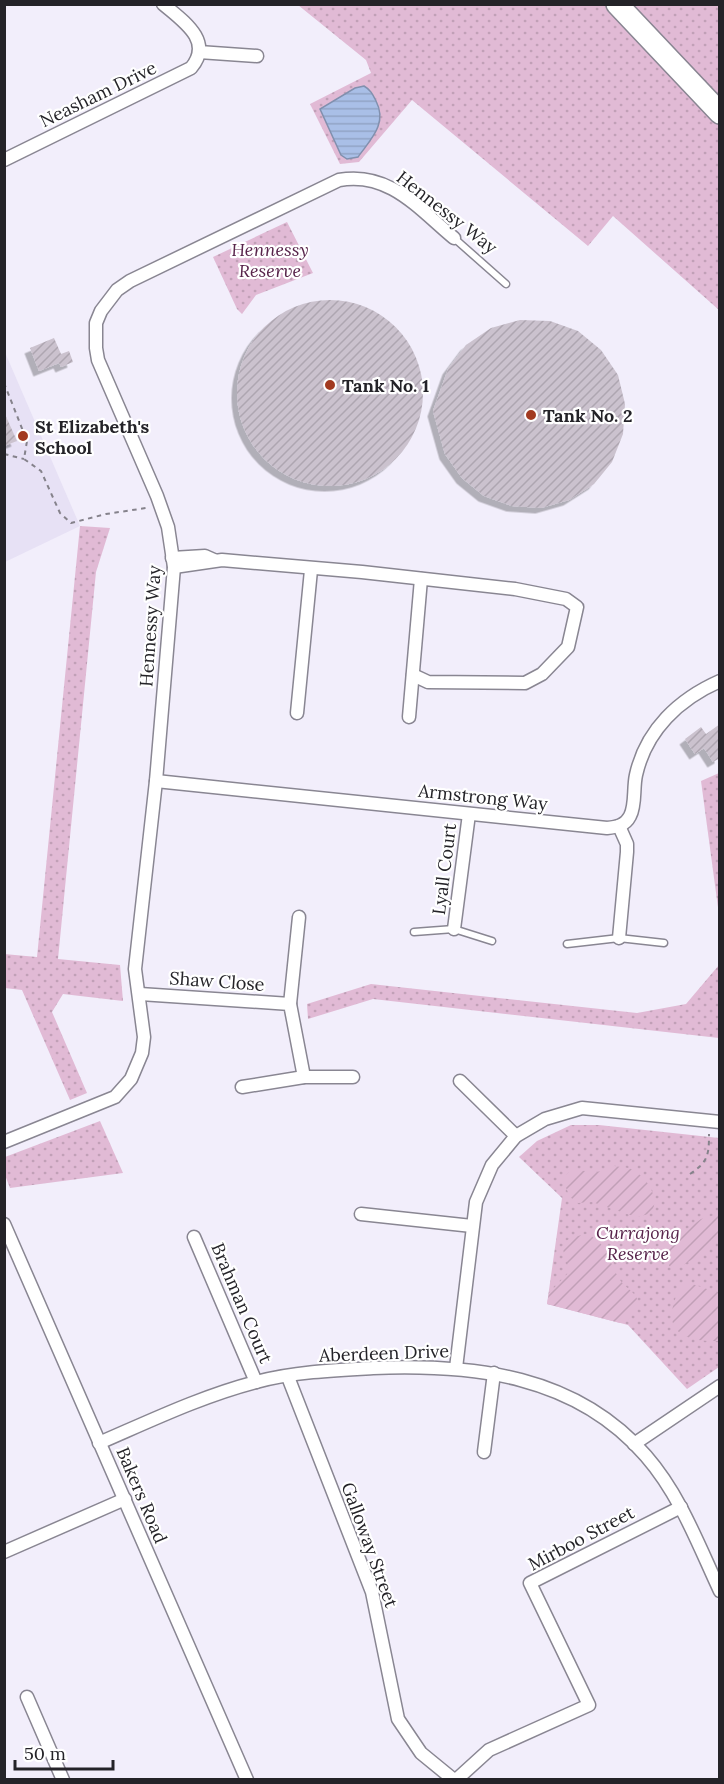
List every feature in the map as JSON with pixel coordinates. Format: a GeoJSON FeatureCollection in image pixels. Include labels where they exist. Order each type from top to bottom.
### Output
{"type":"FeatureCollection","features":[{"type":"Feature","properties":{"kind":"highway"},"geometry":{"type":"LineString","coordinates":[[617,4],[720,113]]}},
{"type":"Feature","properties":{"kind":"street"},"geometry":{"type":"LineString","coordinates":[[163,4],[193,29],[200,52],[257,56]]}},
{"type":"Feature","properties":{"kind":"street","name":"Neasham Drive"},"geometry":{"type":"LineString","coordinates":[[4,160],[183,73],[195,63],[200,52]]}},
{"type":"Feature","properties":{"kind":"street","name":"Hennessy Way"},"geometry":{"type":"LineString","coordinates":[[6,1143],[107,1102],[131,1079],[138,1066],[144,1037],[135,969],[156,782],[173,563],[168,527],[157,496],[98,360],[96,323],[108,299],[130,281],[346,179],[367,178],[393,188],[454,238]]}},
{"type":"Feature","properties":{"kind":"street"},"geometry":{"type":"LineString","coordinates":[[173,563],[205,556],[215,560],[421,579],[542,593],[566,599],[578,607],[568,647],[542,674],[525,682],[428,682],[413,675]]}},
{"type":"Feature","properties":{"kind":"street"},"geometry":{"type":"LineString","coordinates":[[297,712],[311,570]]}},
{"type":"Feature","properties":{"kind":"street"},"geometry":{"type":"LineString","coordinates":[[409,717],[421,579]]}},
{"type":"Feature","properties":{"kind":"street"},"geometry":{"type":"LineString","coordinates":[[619,938],[627,844],[619,826],[632,814],[636,776],[642,755],[655,732],[685,699],[720,681]]}},
{"type":"Feature","properties":{"kind":"street","name":"Armstrong Way"},"geometry":{"type":"LineString","coordinates":[[156,782],[607,828],[619,826]]}},
{"type":"Feature","properties":{"kind":"street","name":"Lyall Court"},"geometry":{"type":"LineString","coordinates":[[454,928],[469,814]]}},
{"type":"Feature","properties":{"kind":"street"},"geometry":{"type":"LineString","coordinates":[[299,917],[290,1004],[304,1077]]}},
{"type":"Feature","properties":{"kind":"street","name":"Shaw Close"},"geometry":{"type":"LineString","coordinates":[[140,994],[290,1004]]}},
{"type":"Feature","properties":{"kind":"street"},"geometry":{"type":"LineString","coordinates":[[242,1087],[304,1077],[353,1077]]}},
{"type":"Feature","properties":{"kind":"street"},"geometry":{"type":"LineString","coordinates":[[460,1081],[516,1136]]}},
{"type":"Feature","properties":{"kind":"street"},"geometry":{"type":"LineString","coordinates":[[456,1368],[472,1226],[483,1182],[492,1165],[516,1136],[545,1119],[582,1108],[720,1122]]}},
{"type":"Feature","properties":{"kind":"street"},"geometry":{"type":"LineString","coordinates":[[362,1214],[472,1226]]}},
{"type":"Feature","properties":{"kind":"street","name":"Bakers Road"},"geometry":{"type":"LineString","coordinates":[[4,1224],[247,1779]]}},
{"type":"Feature","properties":{"kind":"street","name":"Brahman Court"},"geometry":{"type":"LineString","coordinates":[[194,1237],[256,1382]]}},
{"type":"Feature","properties":{"kind":"street","name":"Aberdeen Drive"},"geometry":{"type":"LineString","coordinates":[[99,1443],[256,1382],[288,1377],[342,1370],[425,1366],[494,1373],[537,1383],[569,1396],[604,1417],[634,1444],[664,1479],[681,1507],[720,1591]]}},
{"type":"Feature","properties":{"kind":"street"},"geometry":{"type":"LineString","coordinates":[[484,1452],[494,1373]]}},
{"type":"Feature","properties":{"kind":"street","name":"Galloway Street"},"geometry":{"type":"LineString","coordinates":[[288,1377],[372,1592],[398,1719],[420,1753],[455,1779]]}},
{"type":"Feature","properties":{"kind":"street"},"geometry":{"type":"LineString","coordinates":[[634,1444],[720,1386]]}},
{"type":"Feature","properties":{"kind":"street"},"geometry":{"type":"LineString","coordinates":[[4,1552],[125,1499]]}},
{"type":"Feature","properties":{"kind":"street","name":"Mirboo Street"},"geometry":{"type":"LineString","coordinates":[[455,1779],[497,1746],[589,1705],[530,1583],[681,1507]]}},
{"type":"Feature","properties":{"kind":"street"},"geometry":{"type":"LineString","coordinates":[[27,1697],[63,1779]]}},
{"type":"Feature","properties":{"kind":"lane","name":"Hennessy Way"},"geometry":{"type":"LineString","coordinates":[[454,238],[506,284]]}},
{"type":"Feature","properties":{"kind":"lane","name":"Lyall Court"},"geometry":{"type":"LineString","coordinates":[[414,932],[454,928],[492,941]]}},
{"type":"Feature","properties":{"kind":"lane"},"geometry":{"type":"LineString","coordinates":[[567,944],[619,938],[664,943]]}},
{"type":"Feature","properties":{"kind":"path"},"geometry":{"type":"LineString","coordinates":[[4,383],[27,441],[24,459]]}},
{"type":"Feature","properties":{"kind":"path"},"geometry":{"type":"LineString","coordinates":[[4,454],[24,459],[41,471],[60,513],[72,523],[106,514],[146,508]]}},
{"type":"Feature","properties":{"kind":"path"},"geometry":{"type":"LineString","coordinates":[[690,1174],[707,1160],[710,1153],[709,1134]]}},
{"type":"Feature","properties":{"kind":"shaded area","name":"St Elizabeth's School"},"geometry":{"type":"Polygon","coordinates":[[[4,350],[80,526],[5,562],[4,562],[4,350]]]}},
{"type":"Feature","properties":{"kind":"green space"},"geometry":{"type":"Polygon","coordinates":[[[298,5],[719,5],[719,310],[613,216],[588,246],[412,100],[359,162],[340,164],[310,104],[371,73],[366,60],[298,5]]]}},
{"type":"Feature","properties":{"kind":"green space","name":"Hennessy Reserve"},"geometry":{"type":"Polygon","coordinates":[[[287,222],[313,273],[256,295],[242,314],[237,309],[213,257],[287,222]]]}},
{"type":"Feature","properties":{"kind":"green space"},"geometry":{"type":"Polygon","coordinates":[[[80,526],[110,528],[96,572],[58,959],[120,965],[123,1001],[63,994],[52,1012],[87,1093],[70,1100],[22,990],[5,988],[4,954],[37,957],[80,526]]]}},
{"type":"Feature","properties":{"kind":"green space"},"geometry":{"type":"Polygon","coordinates":[[[719,773],[719,915],[701,781],[719,773]]]}},
{"type":"Feature","properties":{"kind":"green space"},"geometry":{"type":"Polygon","coordinates":[[[719,965],[719,1038],[373,999],[308,1019],[307,1004],[371,984],[637,1013],[686,1004],[719,965]]]}},
{"type":"Feature","properties":{"kind":"green space"},"geometry":{"type":"Polygon","coordinates":[[[100,1121],[123,1173],[10,1188],[5,1175],[5,1157],[100,1121]]]}},
{"type":"Feature","properties":{"kind":"green space","name":"Currajong Reserve"},"geometry":{"type":"Polygon","coordinates":[[[571,1125],[599,1125],[719,1138],[719,1367],[687,1389],[628,1325],[547,1304],[562,1198],[519,1157],[537,1141],[571,1125]]]}},
{"type":"Feature","properties":{"kind":"green space"},"geometry":{"type":"Polygon","coordinates":[[[614,1166],[633,1170],[648,1184],[654,1197],[653,1209],[649,1214],[636,1217],[592,1202],[578,1203],[570,1197],[564,1183],[569,1173],[603,1171],[614,1166]]]}},
{"type":"Feature","properties":{"kind":"green space"},"geometry":{"type":"Polygon","coordinates":[[[719,1214],[719,1240],[680,1267],[671,1268],[660,1254],[666,1238],[687,1229],[701,1219],[719,1214]]]}},
{"type":"Feature","properties":{"kind":"green space"},"geometry":{"type":"Polygon","coordinates":[[[586,1234],[604,1247],[616,1274],[638,1302],[639,1307],[620,1323],[547,1304],[549,1293],[569,1272],[564,1243],[586,1234]]]}},
{"type":"Feature","properties":{"kind":"green space"},"geometry":{"type":"Polygon","coordinates":[[[689,1283],[719,1293],[719,1341],[692,1339],[684,1336],[673,1325],[675,1298],[680,1290],[689,1283]]]}},
{"type":"Feature","properties":{"kind":"water"},"geometry":{"type":"Polygon","coordinates":[[[364,86],[376,101],[379,109],[379,124],[358,157],[347,159],[341,155],[320,109],[355,88],[364,86]]]}},
{"type":"Feature","properties":{"kind":"building","name":"Tank No. 1"},"geometry":{"type":"Polygon","coordinates":[[[339,300],[366,307],[382,315],[396,327],[408,341],[416,357],[422,375],[422,411],[416,429],[408,445],[396,459],[382,471],[366,479],[348,485],[321,486],[294,479],[278,471],[252,445],[238,411],[237,384],[244,357],[252,341],[278,315],[312,301],[339,300]]]}},
{"type":"Feature","properties":{"kind":"building","name":"Tank No. 2"},"geometry":{"type":"Polygon","coordinates":[[[520,320],[550,321],[578,331],[601,350],[618,375],[625,404],[623,434],[612,462],[594,484],[569,500],[541,508],[512,506],[484,496],[462,478],[445,454],[433,411],[448,369],[466,345],[491,328],[520,320]]]}},
{"type":"Feature","properties":{"kind":"building"},"geometry":{"type":"Polygon","coordinates":[[[54,338],[61,354],[69,351],[73,362],[61,367],[59,363],[39,371],[30,348],[54,338]]]}},
{"type":"Feature","properties":{"kind":"building"},"geometry":{"type":"Polygon","coordinates":[[[4,412],[17,441],[4,446],[4,412]]]}},
{"type":"Feature","properties":{"kind":"building"},"geometry":{"type":"Polygon","coordinates":[[[720,724],[720,758],[713,762],[704,748],[695,754],[685,739],[701,727],[706,734],[720,724]]]}},
{"type":"Feature","properties":{"kind":"place","name":"Tank No. 1"},"geometry":{"type":"Point","coordinates":[330,385]}},
{"type":"Feature","properties":{"kind":"place","name":"Tank No. 2"},"geometry":{"type":"Point","coordinates":[531,415]}},
{"type":"Feature","properties":{"kind":"place","name":"St Elizabeth's School"},"geometry":{"type":"Point","coordinates":[23,436]}}]}
